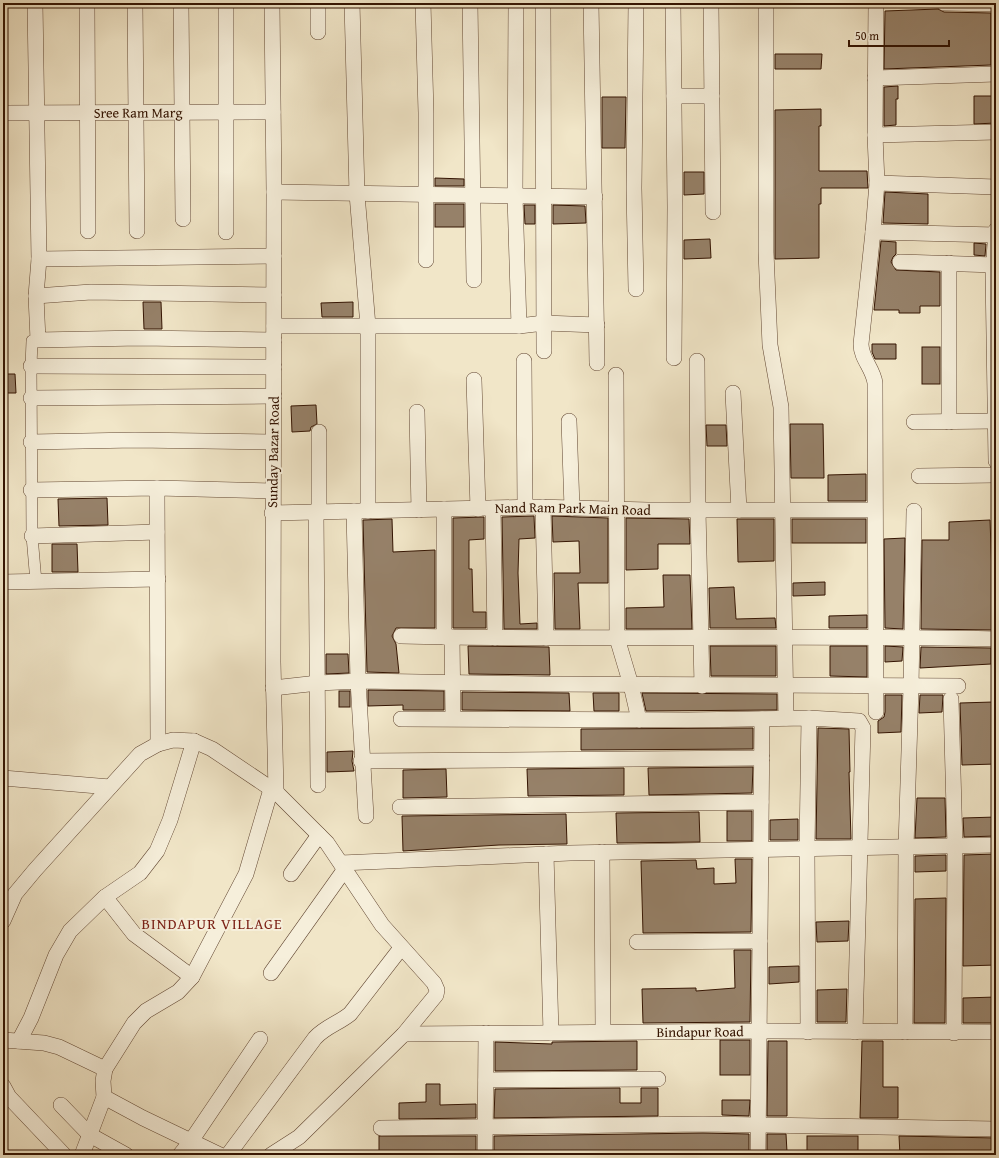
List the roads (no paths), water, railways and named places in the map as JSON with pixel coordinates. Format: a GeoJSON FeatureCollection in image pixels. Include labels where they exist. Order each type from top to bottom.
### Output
{"type":"FeatureCollection","features":[{"type":"Feature","properties":{"kind":"street"},"geometry":{"type":"LineString","coordinates":[[35,3],[39,259],[36,296],[38,340]]}},
{"type":"Feature","properties":{"kind":"street"},"geometry":{"type":"LineString","coordinates":[[87,3],[88,230]]}},
{"type":"Feature","properties":{"kind":"street"},"geometry":{"type":"LineString","coordinates":[[135,3],[137,231]]}},
{"type":"Feature","properties":{"kind":"street"},"geometry":{"type":"LineString","coordinates":[[181,3],[184,219]]}},
{"type":"Feature","properties":{"kind":"street"},"geometry":{"type":"LineString","coordinates":[[226,3],[226,232]]}},
{"type":"Feature","properties":{"kind":"street","name":"Sunday Bazar Road"},"geometry":{"type":"LineString","coordinates":[[105,1069],[134,1023],[146,1011],[178,992],[192,977],[246,874],[274,790],[272,491],[274,396],[274,192],[272,3]]}},
{"type":"Feature","properties":{"kind":"street"},"geometry":{"type":"LineString","coordinates":[[318,3],[318,32]]}},
{"type":"Feature","properties":{"kind":"street"},"geometry":{"type":"LineString","coordinates":[[352,3],[357,194],[368,326],[361,511],[358,681],[361,761],[366,816]]}},
{"type":"Feature","properties":{"kind":"street"},"geometry":{"type":"LineString","coordinates":[[423,3],[426,113],[424,195],[426,260]]}},
{"type":"Feature","properties":{"kind":"street"},"geometry":{"type":"LineString","coordinates":[[470,3],[474,280]]}},
{"type":"Feature","properties":{"kind":"street"},"geometry":{"type":"LineString","coordinates":[[516,3],[515,196],[519,326]]}},
{"type":"Feature","properties":{"kind":"street"},"geometry":{"type":"LineString","coordinates":[[543,3],[544,351]]}},
{"type":"Feature","properties":{"kind":"street"},"geometry":{"type":"LineString","coordinates":[[592,3],[597,363]]}},
{"type":"Feature","properties":{"kind":"street"},"geometry":{"type":"LineString","coordinates":[[636,3],[634,188],[636,289]]}},
{"type":"Feature","properties":{"kind":"street"},"geometry":{"type":"LineString","coordinates":[[673,3],[674,358]]}},
{"type":"Feature","properties":{"kind":"street"},"geometry":{"type":"LineString","coordinates":[[711,3],[713,212]]}},
{"type":"Feature","properties":{"kind":"street"},"geometry":{"type":"LineString","coordinates":[[766,3],[766,252],[770,344],[781,407],[786,718]]}},
{"type":"Feature","properties":{"kind":"street"},"geometry":{"type":"LineString","coordinates":[[876,3],[875,135],[877,183],[874,232],[861,344],[861,351],[874,374],[876,712]]}},
{"type":"Feature","properties":{"kind":"street"},"geometry":{"type":"LineString","coordinates":[[944,3],[996,4]]}},
{"type":"Feature","properties":{"kind":"street"},"geometry":{"type":"LineString","coordinates":[[875,78],[996,74]]}},
{"type":"Feature","properties":{"kind":"street"},"geometry":{"type":"LineString","coordinates":[[674,96],[712,96]]}},
{"type":"Feature","properties":{"kind":"street","name":"Sree Ram Marg"},"geometry":{"type":"LineString","coordinates":[[3,113],[36,114],[182,111],[272,112]]}},
{"type":"Feature","properties":{"kind":"street"},"geometry":{"type":"LineString","coordinates":[[875,135],[996,132]]}},
{"type":"Feature","properties":{"kind":"street"},"geometry":{"type":"LineString","coordinates":[[877,183],[996,187]]}},
{"type":"Feature","properties":{"kind":"street"},"geometry":{"type":"LineString","coordinates":[[274,192],[595,197]]}},
{"type":"Feature","properties":{"kind":"street"},"geometry":{"type":"LineString","coordinates":[[996,230],[996,461]]}},
{"type":"Feature","properties":{"kind":"street"},"geometry":{"type":"LineString","coordinates":[[874,232],[996,235]]}},
{"type":"Feature","properties":{"kind":"street"},"geometry":{"type":"LineString","coordinates":[[39,259],[274,256]]}},
{"type":"Feature","properties":{"kind":"street"},"geometry":{"type":"LineString","coordinates":[[900,262],[995,265]]}},
{"type":"Feature","properties":{"kind":"street"},"geometry":{"type":"LineString","coordinates":[[949,263],[949,422]]}},
{"type":"Feature","properties":{"kind":"street"},"geometry":{"type":"LineString","coordinates":[[36,296],[91,292],[274,295]]}},
{"type":"Feature","properties":{"kind":"street"},"geometry":{"type":"LineString","coordinates":[[36,582],[32,536],[31,490],[32,341],[274,333],[368,326],[519,326],[544,323],[597,325]]}},
{"type":"Feature","properties":{"kind":"street"},"geometry":{"type":"LineString","coordinates":[[524,361],[525,508]]}},
{"type":"Feature","properties":{"kind":"street"},"geometry":{"type":"LineString","coordinates":[[697,361],[698,510],[702,686]]}},
{"type":"Feature","properties":{"kind":"street"},"geometry":{"type":"LineString","coordinates":[[31,366],[274,366]]}},
{"type":"Feature","properties":{"kind":"street"},"geometry":{"type":"LineString","coordinates":[[616,375],[615,509],[617,638],[631,685],[639,720]]}},
{"type":"Feature","properties":{"kind":"street"},"geometry":{"type":"LineString","coordinates":[[474,380],[478,508]]}},
{"type":"Feature","properties":{"kind":"street"},"geometry":{"type":"LineString","coordinates":[[733,393],[739,510]]}},
{"type":"Feature","properties":{"kind":"street"},"geometry":{"type":"LineString","coordinates":[[31,398],[274,396]]}},
{"type":"Feature","properties":{"kind":"street"},"geometry":{"type":"LineString","coordinates":[[417,412],[419,510]]}},
{"type":"Feature","properties":{"kind":"street"},"geometry":{"type":"LineString","coordinates":[[569,421],[572,508]]}},
{"type":"Feature","properties":{"kind":"street"},"geometry":{"type":"LineString","coordinates":[[914,422],[996,421]]}},
{"type":"Feature","properties":{"kind":"street"},"geometry":{"type":"LineString","coordinates":[[318,785],[319,432]]}},
{"type":"Feature","properties":{"kind":"street"},"geometry":{"type":"LineString","coordinates":[[31,442],[135,440],[273,442]]}},
{"type":"Feature","properties":{"kind":"street"},"geometry":{"type":"LineString","coordinates":[[919,476],[996,475]]}},
{"type":"Feature","properties":{"kind":"street"},"geometry":{"type":"LineString","coordinates":[[31,490],[157,488],[272,491]]}},
{"type":"Feature","properties":{"kind":"street"},"geometry":{"type":"LineString","coordinates":[[157,488],[158,744]]}},
{"type":"Feature","properties":{"kind":"street"},"geometry":{"type":"LineString","coordinates":[[543,507],[546,638]]}},
{"type":"Feature","properties":{"kind":"street","name":"Nand Ram Park Main Road"},"geometry":{"type":"LineString","coordinates":[[272,513],[543,507],[698,510],[874,510]]}},
{"type":"Feature","properties":{"kind":"street"},"geometry":{"type":"LineString","coordinates":[[493,508],[495,638]]}},
{"type":"Feature","properties":{"kind":"street"},"geometry":{"type":"LineString","coordinates":[[444,509],[448,637],[453,683],[453,718]]}},
{"type":"Feature","properties":{"kind":"street"},"geometry":{"type":"LineString","coordinates":[[905,1032],[906,847],[914,511]]}},
{"type":"Feature","properties":{"kind":"street"},"geometry":{"type":"LineString","coordinates":[[32,536],[157,532]]}},
{"type":"Feature","properties":{"kind":"street"},"geometry":{"type":"LineString","coordinates":[[3,582],[158,579]]}},
{"type":"Feature","properties":{"kind":"street"},"geometry":{"type":"LineString","coordinates":[[401,636],[495,638],[911,637],[996,639]]}},
{"type":"Feature","properties":{"kind":"street"},"geometry":{"type":"LineString","coordinates":[[273,688],[318,683],[358,681],[702,686],[876,686],[911,687],[954,692],[954,1032]]}},
{"type":"Feature","properties":{"kind":"street"},"geometry":{"type":"LineString","coordinates":[[401,719],[453,718],[639,720],[809,718],[855,720],[862,724],[855,1032]]}},
{"type":"Feature","properties":{"kind":"street"},"geometry":{"type":"LineString","coordinates":[[808,1032],[807,849],[809,718]]}},
{"type":"Feature","properties":{"kind":"street"},"geometry":{"type":"LineString","coordinates":[[758,1155],[762,719]]}},
{"type":"Feature","properties":{"kind":"street"},"geometry":{"type":"LineString","coordinates":[[5,913],[15,894],[110,787],[140,754],[158,744],[173,740],[194,741],[212,749],[274,790],[327,843],[382,925],[401,948],[434,983],[437,990],[436,996],[404,1034],[299,1137],[276,1153]]}},
{"type":"Feature","properties":{"kind":"street"},"geometry":{"type":"LineString","coordinates":[[19,1041],[31,1018],[48,974],[64,939],[70,931],[105,897],[140,873],[157,851],[170,820],[194,741]]}},
{"type":"Feature","properties":{"kind":"street"},"geometry":{"type":"LineString","coordinates":[[361,761],[762,758]]}},
{"type":"Feature","properties":{"kind":"street"},"geometry":{"type":"LineString","coordinates":[[3,778],[110,787]]}},
{"type":"Feature","properties":{"kind":"street"},"geometry":{"type":"LineString","coordinates":[[400,807],[761,802]]}},
{"type":"Feature","properties":{"kind":"street"},"geometry":{"type":"LineString","coordinates":[[291,874],[319,835]]}},
{"type":"Feature","properties":{"kind":"street"},"geometry":{"type":"LineString","coordinates":[[343,866],[602,852],[860,849],[996,845]]}},
{"type":"Feature","properties":{"kind":"street"},"geometry":{"type":"LineString","coordinates":[[602,852],[603,1032]]}},
{"type":"Feature","properties":{"kind":"street"},"geometry":{"type":"LineString","coordinates":[[546,854],[551,1033]]}},
{"type":"Feature","properties":{"kind":"street"},"geometry":{"type":"LineString","coordinates":[[271,974],[343,866]]}},
{"type":"Feature","properties":{"kind":"street"},"geometry":{"type":"LineString","coordinates":[[105,897],[134,934],[192,977]]}},
{"type":"Feature","properties":{"kind":"street"},"geometry":{"type":"LineString","coordinates":[[637,942],[760,941]]}},
{"type":"Feature","properties":{"kind":"street"},"geometry":{"type":"LineString","coordinates":[[228,1155],[315,1038],[321,1031],[340,1022],[350,1014],[401,948]]}},
{"type":"Feature","properties":{"kind":"street","name":"Bindapur Road"},"geometry":{"type":"LineString","coordinates":[[404,1034],[759,1031],[996,1032]]}},
{"type":"Feature","properties":{"kind":"street"},"geometry":{"type":"LineString","coordinates":[[485,1155],[486,1033]]}},
{"type":"Feature","properties":{"kind":"street"},"geometry":{"type":"LineString","coordinates":[[180,1155],[260,1039]]}},
{"type":"Feature","properties":{"kind":"street"},"geometry":{"type":"LineString","coordinates":[[3,1040],[44,1043],[59,1047],[105,1069],[103,1081],[104,1097],[82,1155]]}},
{"type":"Feature","properties":{"kind":"street"},"geometry":{"type":"LineString","coordinates":[[486,1080],[658,1079]]}},
{"type":"Feature","properties":{"kind":"street"},"geometry":{"type":"LineString","coordinates":[[3,1086],[9,1097],[64,1155]]}},
{"type":"Feature","properties":{"kind":"street"},"geometry":{"type":"LineString","coordinates":[[104,1097],[220,1155]]}},
{"type":"Feature","properties":{"kind":"street"},"geometry":{"type":"LineString","coordinates":[[61,1105],[90,1135],[126,1155]]}},
{"type":"Feature","properties":{"kind":"street"},"geometry":{"type":"LineString","coordinates":[[381,1128],[703,1124],[996,1130]]}},
{"type":"Feature","properties":{"kind":"district","name":"BINDAPUR VILLAGE"},"geometry":{"type":"Point","coordinates":[212,923]}}]}
